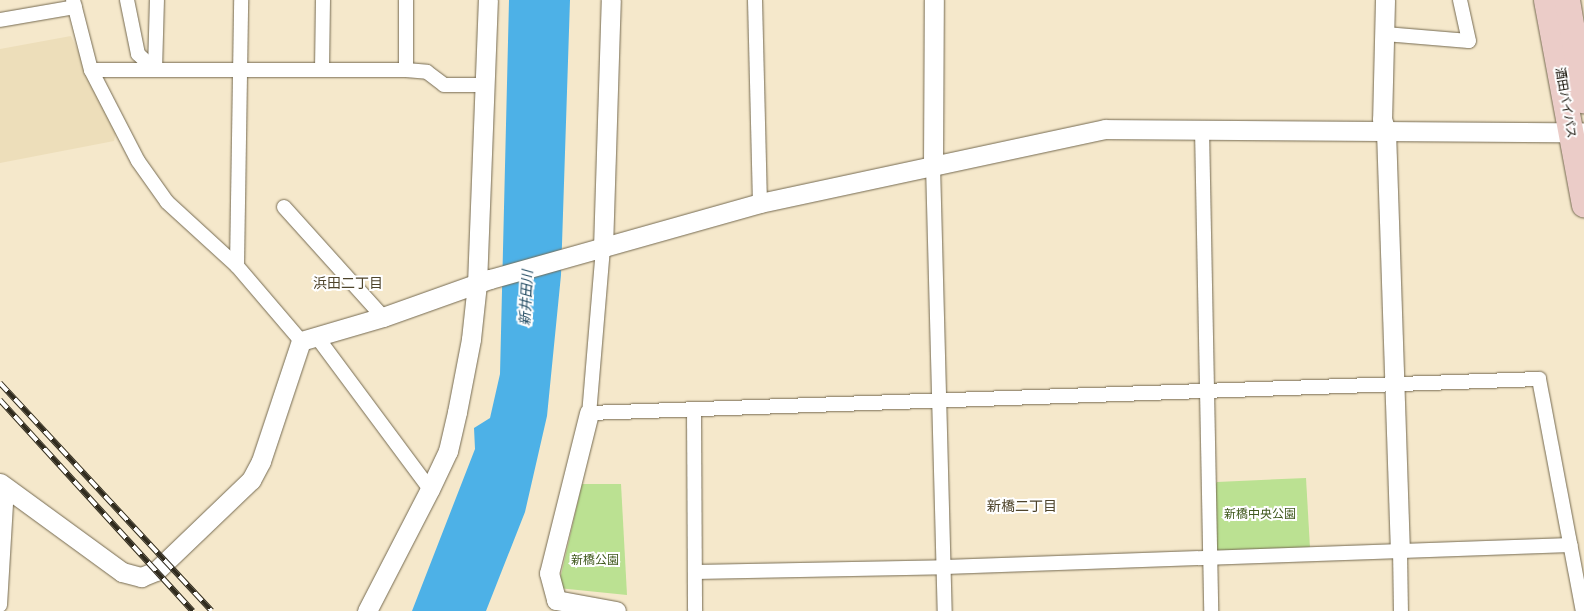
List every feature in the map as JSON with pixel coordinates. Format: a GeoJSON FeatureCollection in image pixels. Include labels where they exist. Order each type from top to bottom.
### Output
{"type":"FeatureCollection","features":[{"type":"Feature","properties":{"kind":"highway","name":"酒田バイパス"},"geometry":{"type":"LineString","coordinates":[[1546,0],[1577,132],[1584,205]]}},
{"type":"Feature","properties":{"kind":"highway","name":"酒田バイパス"},"geometry":{"type":"LineString","coordinates":[[1567,0],[1584,101]]}},
{"type":"Feature","properties":{"kind":"street"},"geometry":{"type":"LineString","coordinates":[[128,0],[138,54],[155,70]]}},
{"type":"Feature","properties":{"kind":"street"},"geometry":{"type":"LineString","coordinates":[[155,70],[157,0]]}},
{"type":"Feature","properties":{"kind":"street"},"geometry":{"type":"LineString","coordinates":[[237,266],[241,0]]}},
{"type":"Feature","properties":{"kind":"street"},"geometry":{"type":"LineString","coordinates":[[322,0],[322,70]]}},
{"type":"Feature","properties":{"kind":"street"},"geometry":{"type":"LineString","coordinates":[[406,0],[406,70]]}},
{"type":"Feature","properties":{"kind":"street"},"geometry":{"type":"LineString","coordinates":[[367,611],[448,451],[483,281],[488,0]]}},
{"type":"Feature","properties":{"kind":"street"},"geometry":{"type":"LineString","coordinates":[[611,0],[603,248],[589,413],[549,574],[552,592],[556,600],[616,611]]}},
{"type":"Feature","properties":{"kind":"street"},"geometry":{"type":"LineString","coordinates":[[755,0],[760,203]]}},
{"type":"Feature","properties":{"kind":"street"},"geometry":{"type":"LineString","coordinates":[[934,0],[933,165],[945,611]]}},
{"type":"Feature","properties":{"kind":"street"},"geometry":{"type":"LineString","coordinates":[[1385,0],[1382,119],[1386,131],[1401,611]]}},
{"type":"Feature","properties":{"kind":"street"},"geometry":{"type":"LineString","coordinates":[[1385,34],[1469,41],[1460,0]]}},
{"type":"Feature","properties":{"kind":"street"},"geometry":{"type":"LineString","coordinates":[[0,20],[74,4],[91,70],[138,161],[167,202],[237,266],[309,339],[430,489]]}},
{"type":"Feature","properties":{"kind":"street"},"geometry":{"type":"LineString","coordinates":[[91,70],[406,70],[427,72],[444,85],[486,85]]}},
{"type":"Feature","properties":{"kind":"street"},"geometry":{"type":"LineString","coordinates":[[309,339],[383,317],[483,281],[567,260],[760,203],[1105,129],[1577,132]]}},
{"type":"Feature","properties":{"kind":"street"},"geometry":{"type":"LineString","coordinates":[[1202,129],[1211,611]]}},
{"type":"Feature","properties":{"kind":"street"},"geometry":{"type":"LineString","coordinates":[[284,207],[383,317]]}},
{"type":"Feature","properties":{"kind":"street"},"geometry":{"type":"LineString","coordinates":[[3,485],[122,572],[141,577],[156,571],[251,480],[262,461],[309,339]]}},
{"type":"Feature","properties":{"kind":"street"},"geometry":{"type":"LineString","coordinates":[[589,413],[694,410],[938,398],[1539,379],[1583,611]]}},
{"type":"Feature","properties":{"kind":"street"},"geometry":{"type":"LineString","coordinates":[[694,410],[695,611]]}},
{"type":"Feature","properties":{"kind":"street"},"geometry":{"type":"LineString","coordinates":[[0,605],[7,532],[3,485]]}},
{"type":"Feature","properties":{"kind":"street"},"geometry":{"type":"LineString","coordinates":[[695,572],[945,567],[1210,556],[1571,545]]}},
{"type":"Feature","properties":{"kind":"shaded area"},"geometry":{"type":"Polygon","coordinates":[[[71,36],[116,133],[114,141],[0,163],[0,49],[71,36]]]}},
{"type":"Feature","properties":{"kind":"green space","name":"新橋中央公園"},"geometry":{"type":"Polygon","coordinates":[[[1306,478],[1310,548],[1220,553],[1213,547],[1210,490],[1217,482],[1306,478]]]}},
{"type":"Feature","properties":{"kind":"green space","name":"新橋公園"},"geometry":{"type":"Polygon","coordinates":[[[582,484],[621,484],[627,595],[558,588],[582,484]]]}},
{"type":"Feature","properties":{"kind":"water","name":"新井田川"},"geometry":{"type":"Polygon","coordinates":[[[509,0],[570,0],[561,275],[547,416],[525,512],[486,611],[412,611],[475,449],[474,428],[490,418],[500,374],[509,0]]]}},
{"type":"Feature","properties":{"kind":"railway"},"geometry":{"type":"LineString","coordinates":[[0,383],[212,611]]}},
{"type":"Feature","properties":{"kind":"railway"},"geometry":{"type":"LineString","coordinates":[[0,400],[193,611]]}},
{"type":"Feature","properties":{"kind":"district","name":"浜田二丁目"},"geometry":{"type":"Point","coordinates":[348,283]}},
{"type":"Feature","properties":{"kind":"district","name":"新橋二丁目"},"geometry":{"type":"Point","coordinates":[1022,506]}}]}
